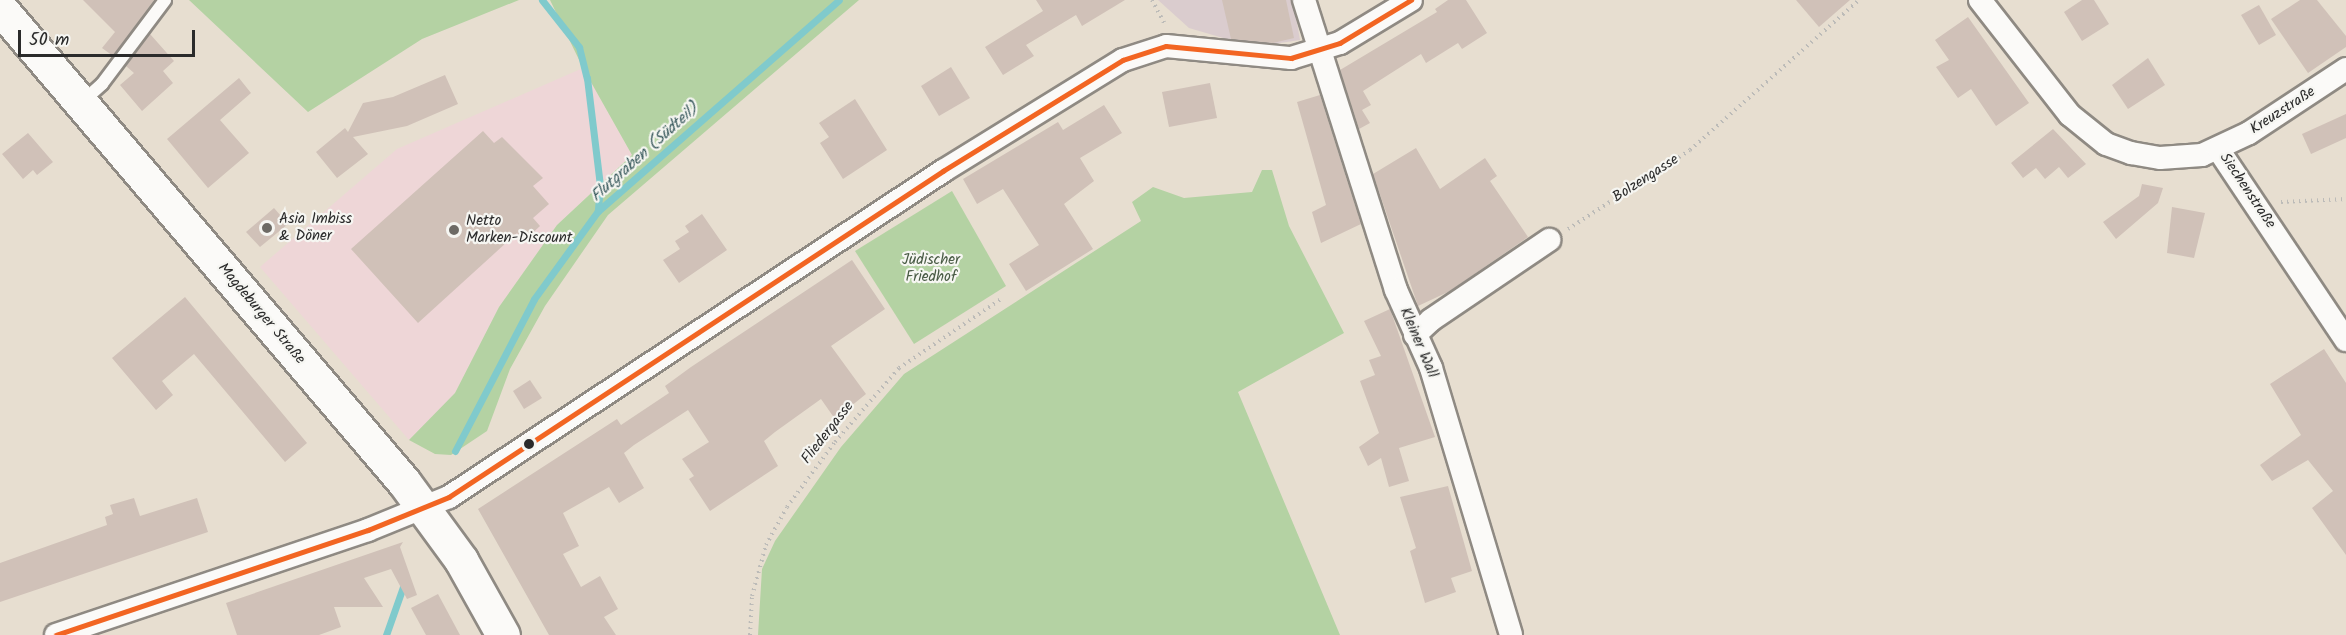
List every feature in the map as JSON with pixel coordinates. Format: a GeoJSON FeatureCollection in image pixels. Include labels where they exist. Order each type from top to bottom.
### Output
{"type":"FeatureCollection","features":[{"type":"Feature","properties":{"kind":"main road","name":"Magdeburger Straße"},"geometry":{"type":"LineString","coordinates":[[0,8],[422,506],[461,560],[503,635]]}},
{"type":"Feature","properties":{"kind":"street","name":"Kleiner Wall"},"geometry":{"type":"LineString","coordinates":[[1304,0],[1318,52],[1393,282],[1431,368],[1511,635]]}},
{"type":"Feature","properties":{"kind":"street"},"geometry":{"type":"LineString","coordinates":[[56,635],[368,530],[422,506],[449,497],[944,171],[1123,60],[1166,46],[1283,58],[1318,52],[1412,0]]}},
{"type":"Feature","properties":{"kind":"street","name":"Siechenstraße"},"geometry":{"type":"LineString","coordinates":[[1980,0],[2053,96],[2106,144],[2160,158],[2202,155],[2218,148],[2346,340]]}},
{"type":"Feature","properties":{"kind":"street","name":"Kreuzstraße"},"geometry":{"type":"LineString","coordinates":[[2218,148],[2249,133],[2346,69]]}},
{"type":"Feature","properties":{"kind":"street"},"geometry":{"type":"LineString","coordinates":[[1415,335],[1431,320],[1549,240]]}},
{"type":"Feature","properties":{"kind":"lane"},"geometry":{"type":"LineString","coordinates":[[81,103],[102,84],[165,0]]}},
{"type":"Feature","properties":{"kind":"path"},"geometry":{"type":"LineString","coordinates":[[1152,0],[1164,23]]}},
{"type":"Feature","properties":{"kind":"path","name":"Bolzengasse"},"geometry":{"type":"LineString","coordinates":[[1549,240],[1690,150],[1859,0]]}},
{"type":"Feature","properties":{"kind":"path"},"geometry":{"type":"LineString","coordinates":[[2256,202],[2346,199]]}},
{"type":"Feature","properties":{"kind":"path","name":"Fliedergasse"},"geometry":{"type":"LineString","coordinates":[[750,635],[752,596],[766,545],[787,507],[835,442],[899,368],[1001,299]]}},
{"type":"Feature","properties":{"kind":"shaded area"},"geometry":{"type":"Polygon","coordinates":[[[1158,0],[1293,0],[1300,40],[1254,47],[1189,28],[1158,0]]]}},
{"type":"Feature","properties":{"kind":"shaded area"},"geometry":{"type":"Polygon","coordinates":[[[583,68],[632,155],[557,225],[499,307],[455,393],[409,440],[260,267],[397,149],[583,68]]]}},
{"type":"Feature","properties":{"kind":"green space"},"geometry":{"type":"Polygon","coordinates":[[[189,0],[519,0],[422,39],[308,112],[189,0]]]}},
{"type":"Feature","properties":{"kind":"green space"},"geometry":{"type":"Polygon","coordinates":[[[550,0],[859,0],[608,215],[545,306],[510,369],[487,431],[451,455],[435,454],[409,440],[455,393],[499,307],[557,225],[632,155],[583,68],[550,0]]]}},
{"type":"Feature","properties":{"kind":"green space"},"geometry":{"type":"Polygon","coordinates":[[[1262,170],[1272,170],[1289,226],[1344,333],[1238,392],[1340,635],[758,635],[762,569],[775,541],[841,447],[904,374],[1141,221],[1132,202],[1153,187],[1184,198],[1252,192],[1262,170]]]}},
{"type":"Feature","properties":{"kind":"green space","name":"Jüdischer Friedhof"},"geometry":{"type":"Polygon","coordinates":[[[952,191],[1006,286],[914,344],[855,251],[952,191]]]}},
{"type":"Feature","properties":{"kind":"building"},"geometry":{"type":"Polygon","coordinates":[[[83,0],[154,0],[113,56],[102,48],[115,32],[83,0]]]}},
{"type":"Feature","properties":{"kind":"building"},"geometry":{"type":"Polygon","coordinates":[[[1036,0],[1125,0],[1082,26],[1076,15],[1026,45],[1034,56],[1003,75],[985,47],[1043,11],[1036,0]]]}},
{"type":"Feature","properties":{"kind":"building"},"geometry":{"type":"Polygon","coordinates":[[[1222,0],[1286,0],[1294,38],[1273,43],[1231,39],[1222,0]]]}},
{"type":"Feature","properties":{"kind":"building"},"geometry":{"type":"Polygon","coordinates":[[[1448,0],[1466,0],[1487,33],[1462,49],[1458,43],[1426,63],[1421,54],[1363,91],[1371,105],[1362,110],[1370,123],[1359,129],[1340,70],[1437,12],[1435,9],[1448,0]]]}},
{"type":"Feature","properties":{"kind":"building"},"geometry":{"type":"Polygon","coordinates":[[[1796,0],[1850,0],[1819,27],[1796,0]]]}},
{"type":"Feature","properties":{"kind":"building"},"geometry":{"type":"Polygon","coordinates":[[[2082,0],[2094,0],[2109,24],[2082,41],[2064,12],[2082,0]]]}},
{"type":"Feature","properties":{"kind":"building"},"geometry":{"type":"Polygon","coordinates":[[[2300,0],[2317,0],[2346,36],[2346,47],[2308,73],[2271,19],[2300,0]]]}},
{"type":"Feature","properties":{"kind":"building"},"geometry":{"type":"Polygon","coordinates":[[[2259,5],[2276,35],[2259,45],[2241,15],[2259,5]]]}},
{"type":"Feature","properties":{"kind":"building"},"geometry":{"type":"Polygon","coordinates":[[[1968,17],[2029,103],[1996,126],[1971,89],[1958,98],[1936,67],[1949,60],[1935,40],[1968,17]]]}},
{"type":"Feature","properties":{"kind":"building"},"geometry":{"type":"Polygon","coordinates":[[[150,34],[174,61],[163,71],[173,83],[142,111],[120,85],[134,73],[126,66],[150,34]]]}},
{"type":"Feature","properties":{"kind":"building"},"geometry":{"type":"Polygon","coordinates":[[[2148,58],[2165,85],[2128,109],[2112,85],[2148,58]]]}},
{"type":"Feature","properties":{"kind":"building"},"geometry":{"type":"Polygon","coordinates":[[[951,67],[970,98],[939,116],[921,86],[951,67]]]}},
{"type":"Feature","properties":{"kind":"building"},"geometry":{"type":"Polygon","coordinates":[[[445,75],[458,104],[407,126],[353,137],[368,154],[337,178],[316,152],[345,128],[348,132],[363,103],[393,97],[445,75]]]}},
{"type":"Feature","properties":{"kind":"building"},"geometry":{"type":"Polygon","coordinates":[[[239,78],[251,93],[220,120],[249,153],[208,188],[167,139],[239,78]]]}},
{"type":"Feature","properties":{"kind":"building"},"geometry":{"type":"Polygon","coordinates":[[[1210,83],[1217,118],[1169,127],[1162,92],[1210,83]]]}},
{"type":"Feature","properties":{"kind":"building"},"geometry":{"type":"Polygon","coordinates":[[[1320,95],[1361,224],[1321,243],[1312,212],[1326,205],[1297,102],[1320,95]]]}},
{"type":"Feature","properties":{"kind":"building"},"geometry":{"type":"Polygon","coordinates":[[[855,99],[887,150],[843,179],[820,143],[829,137],[819,123],[855,99]]]}},
{"type":"Feature","properties":{"kind":"building"},"geometry":{"type":"Polygon","coordinates":[[[1104,105],[1122,133],[1080,158],[1094,181],[1064,204],[1093,249],[1026,291],[1009,264],[1039,245],[1003,189],[977,204],[963,179],[1058,122],[1063,130],[1104,105]]]}},
{"type":"Feature","properties":{"kind":"building"},"geometry":{"type":"Polygon","coordinates":[[[2346,114],[2346,138],[2311,154],[2302,134],[2346,114]]]}},
{"type":"Feature","properties":{"kind":"building"},"geometry":{"type":"Polygon","coordinates":[[[2053,129],[2086,164],[2068,178],[2059,167],[2045,179],[2036,168],[2023,178],[2011,163],[2053,129]]]}},
{"type":"Feature","properties":{"kind":"building","name":"Netto Marken-Discount"},"geometry":{"type":"Polygon","coordinates":[[[483,131],[494,143],[502,137],[543,178],[533,186],[549,204],[533,218],[540,226],[524,241],[517,233],[418,323],[351,249],[483,131]]]}},
{"type":"Feature","properties":{"kind":"building"},"geometry":{"type":"Polygon","coordinates":[[[28,133],[53,162],[37,175],[33,170],[23,179],[2,154],[28,133]]]}},
{"type":"Feature","properties":{"kind":"building"},"geometry":{"type":"Polygon","coordinates":[[[1416,148],[1440,189],[1485,158],[1497,176],[1490,181],[1528,237],[1450,291],[1418,306],[1373,174],[1416,148]]]}},
{"type":"Feature","properties":{"kind":"building"},"geometry":{"type":"Polygon","coordinates":[[[2142,184],[2163,188],[2158,203],[2116,239],[2103,222],[2139,196],[2142,184]]]}},
{"type":"Feature","properties":{"kind":"building"},"geometry":{"type":"Polygon","coordinates":[[[2172,207],[2205,213],[2194,258],[2167,253],[2172,207]]]}},
{"type":"Feature","properties":{"kind":"building","name":"Asia Imbiss & Döner"},"geometry":{"type":"Polygon","coordinates":[[[274,208],[288,224],[260,247],[246,232],[274,208]]]}},
{"type":"Feature","properties":{"kind":"building"},"geometry":{"type":"Polygon","coordinates":[[[702,214],[727,250],[679,283],[663,260],[680,249],[675,241],[689,232],[685,226],[702,214]]]}},
{"type":"Feature","properties":{"kind":"building"},"geometry":{"type":"Polygon","coordinates":[[[852,260],[885,309],[831,346],[866,394],[835,419],[821,399],[775,432],[764,441],[778,466],[710,511],[689,479],[694,476],[682,459],[709,442],[688,410],[634,445],[624,453],[644,488],[619,503],[609,487],[563,513],[579,546],[563,554],[581,587],[600,576],[618,609],[604,617],[616,635],[549,635],[478,509],[617,419],[621,425],[669,393],[665,386],[691,367],[852,260]]]}},
{"type":"Feature","properties":{"kind":"building"},"geometry":{"type":"Polygon","coordinates":[[[185,297],[307,443],[285,462],[194,354],[162,381],[173,395],[156,410],[112,358],[185,297]]]}},
{"type":"Feature","properties":{"kind":"building"},"geometry":{"type":"Polygon","coordinates":[[[1390,309],[1435,437],[1399,448],[1409,481],[1389,487],[1381,458],[1368,466],[1359,447],[1379,433],[1360,381],[1375,375],[1369,360],[1381,356],[1364,321],[1390,309]]]}},
{"type":"Feature","properties":{"kind":"building"},"geometry":{"type":"Polygon","coordinates":[[[2324,349],[2346,383],[2346,555],[2312,508],[2333,491],[2308,460],[2272,481],[2260,465],[2301,435],[2270,384],[2324,349]]]}},
{"type":"Feature","properties":{"kind":"building"},"geometry":{"type":"Polygon","coordinates":[[[530,380],[542,398],[524,409],[513,391],[530,380]]]}},
{"type":"Feature","properties":{"kind":"building"},"geometry":{"type":"Polygon","coordinates":[[[1448,486],[1472,571],[1451,578],[1456,592],[1425,603],[1410,551],[1416,548],[1400,497],[1448,486]]]}},
{"type":"Feature","properties":{"kind":"building"},"geometry":{"type":"Polygon","coordinates":[[[134,498],[140,516],[197,498],[208,532],[0,602],[0,563],[107,525],[105,517],[113,514],[110,505],[134,498]]]}},
{"type":"Feature","properties":{"kind":"building"},"geometry":{"type":"Polygon","coordinates":[[[403,542],[400,547],[417,595],[407,599],[391,569],[364,578],[383,607],[334,607],[341,627],[319,635],[237,635],[226,603],[403,542]]]}},
{"type":"Feature","properties":{"kind":"building"},"geometry":{"type":"Polygon","coordinates":[[[438,594],[460,635],[426,635],[411,608],[438,594]]]}},
{"type":"Feature","properties":{"kind":"waterway"},"geometry":{"type":"LineString","coordinates":[[542,0],[579,47],[587,78],[600,186],[598,211]]}},
{"type":"Feature","properties":{"kind":"waterway","name":"Flutgraben (Südteil)"},"geometry":{"type":"LineString","coordinates":[[455,451],[534,299],[598,211],[839,0]]}},
{"type":"Feature","properties":{"kind":"waterway","name":"Flutgraben (Südteil)"},"geometry":{"type":"LineString","coordinates":[[386,635],[404,584]]}},
{"type":"Feature","properties":{"kind":"transit line"},"geometry":{"type":"LineString","coordinates":[[56,635],[368,530],[449,497],[943,171],[1123,60],[1166,46],[1291,58],[1340,43],[1411,0]]}},
{"type":"Feature","properties":{"kind":"place","name":"Asia Imbiss & Döner"},"geometry":{"type":"Point","coordinates":[267,228]}},
{"type":"Feature","properties":{"kind":"place","name":"Netto Marken-Discount"},"geometry":{"type":"Point","coordinates":[454,230]}}]}
